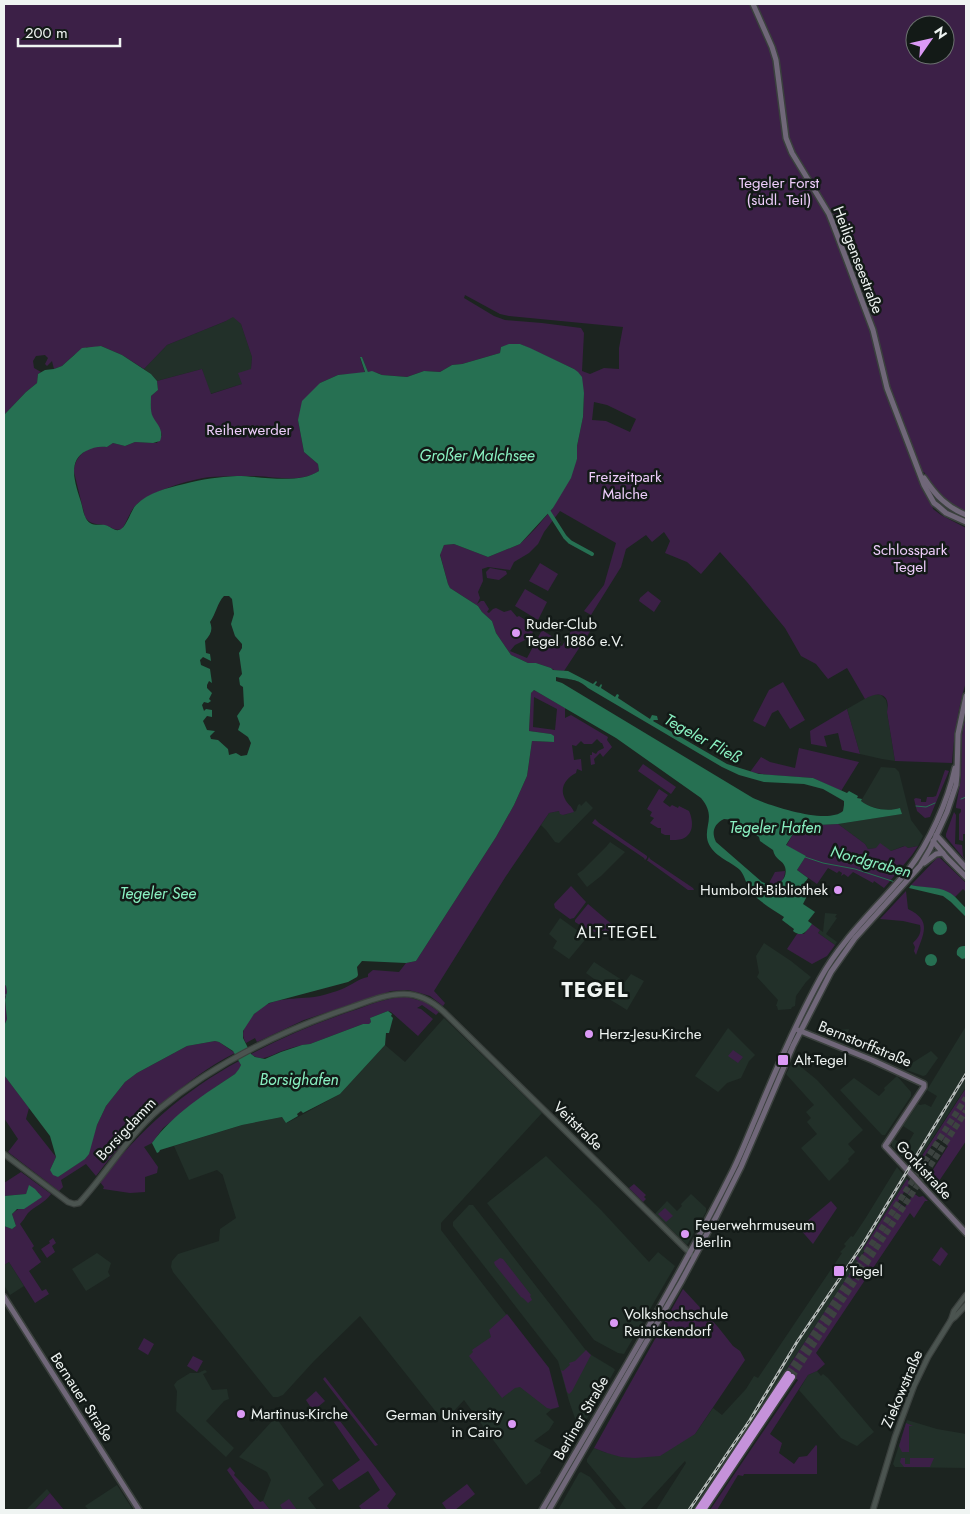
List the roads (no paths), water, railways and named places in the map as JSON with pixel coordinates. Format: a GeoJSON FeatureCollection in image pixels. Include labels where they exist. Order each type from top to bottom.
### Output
{"type":"FeatureCollection","features":[{"type":"Feature","properties":{"kind":"highway"},"geometry":{"type":"LineString","coordinates":[[698,1510],[790,1376],[703,1510]]}},
{"type":"Feature","properties":{"kind":"main road","name":"Heiligenseestraße"},"geometry":{"type":"LineString","coordinates":[[753,4],[776,60],[786,138],[792,153],[829,214],[873,330],[887,388],[924,485],[934,503],[946,512],[966,522]]}},
{"type":"Feature","properties":{"kind":"main road","name":"Heiligenseestraße"},"geometry":{"type":"LineString","coordinates":[[920,472],[941,500],[966,515]]}},
{"type":"Feature","properties":{"kind":"main road"},"geometry":{"type":"LineString","coordinates":[[920,866],[937,836],[952,798],[957,775],[959,725],[966,696]]}},
{"type":"Feature","properties":{"kind":"main road"},"geometry":{"type":"LineString","coordinates":[[826,976],[855,938],[901,887],[903,880],[929,837],[942,807],[954,772],[958,743]]}},
{"type":"Feature","properties":{"kind":"main road"},"geometry":{"type":"LineString","coordinates":[[932,831],[966,868]]}},
{"type":"Feature","properties":{"kind":"main road"},"geometry":{"type":"LineString","coordinates":[[929,837],[966,877]]}},
{"type":"Feature","properties":{"kind":"main road"},"geometry":{"type":"LineString","coordinates":[[826,976],[837,952],[894,886],[936,854],[943,853]]}},
{"type":"Feature","properties":{"kind":"main road","name":"Berliner Straße"},"geometry":{"type":"LineString","coordinates":[[542,1510],[641,1338],[694,1257],[739,1165],[798,1030],[826,976]]}},
{"type":"Feature","properties":{"kind":"main road","name":"Bernstorffstraße"},"geometry":{"type":"LineString","coordinates":[[798,1030],[872,1060],[924,1084],[924,1087],[885,1146]]}},
{"type":"Feature","properties":{"kind":"main road","name":"Gorkistraße"},"geometry":{"type":"LineString","coordinates":[[885,1146],[966,1233]]}},
{"type":"Feature","properties":{"kind":"main road","name":"Berliner Straße"},"geometry":{"type":"LineString","coordinates":[[549,1510],[639,1355],[678,1280],[689,1253],[739,1165]]}},
{"type":"Feature","properties":{"kind":"main road","name":"Bernauer Straße"},"geometry":{"type":"LineString","coordinates":[[4,1297],[139,1510]]}},
{"type":"Feature","properties":{"kind":"main road","name":"Berliner Straße"},"geometry":{"type":"LineString","coordinates":[[639,1355],[636,1353],[642,1342],[641,1338]]}},
{"type":"Feature","properties":{"kind":"street","name":"Veitstraße"},"geometry":{"type":"LineString","coordinates":[[257,1046],[344,1010],[392,994],[421,996],[444,1012],[694,1257]]}},
{"type":"Feature","properties":{"kind":"street","name":"Borsigdamm"},"geometry":{"type":"LineString","coordinates":[[4,1154],[68,1202],[79,1203],[122,1148],[157,1111],[192,1085],[229,1061],[257,1046]]}},
{"type":"Feature","properties":{"kind":"street","name":"Ziekowstraße"},"geometry":{"type":"LineString","coordinates":[[873,1510],[903,1415],[917,1379],[951,1320],[954,1311],[966,1294]]}},
{"type":"Feature","properties":{"kind":"street","name":"Ziekowstraße"},"geometry":{"type":"LineString","coordinates":[[951,1320],[966,1305]]}},
{"type":"Feature","properties":{"kind":"water","name":"Tegeler See"},"geometry":{"type":"Polygon","coordinates":[[[509,344],[520,344],[574,369],[582,377],[584,393],[583,417],[577,446],[577,459],[571,478],[553,508],[520,544],[488,557],[454,544],[444,545],[440,555],[450,588],[478,606],[492,621],[496,633],[511,655],[528,663],[536,663],[553,670],[568,671],[593,684],[596,681],[595,685],[599,687],[601,684],[601,688],[615,697],[617,694],[619,695],[618,698],[650,719],[652,715],[657,716],[658,720],[653,721],[727,764],[759,774],[813,778],[847,793],[849,791],[858,796],[857,798],[862,799],[861,801],[865,804],[875,808],[890,810],[900,808],[902,814],[838,824],[798,826],[786,845],[806,856],[797,870],[808,878],[800,890],[807,896],[803,904],[815,912],[808,921],[812,924],[806,932],[796,933],[793,931],[794,929],[782,920],[784,917],[753,894],[740,870],[710,847],[707,836],[709,816],[706,805],[701,798],[616,738],[534,690],[531,693],[529,731],[551,734],[554,736],[554,742],[532,741],[527,776],[514,805],[496,837],[416,961],[406,963],[362,961],[357,967],[357,977],[348,982],[269,1003],[254,1014],[243,1031],[243,1038],[251,1054],[265,1059],[363,1024],[369,1024],[371,1022],[370,1018],[388,1011],[392,1014],[393,1018],[389,1033],[386,1033],[385,1045],[340,1094],[303,1113],[301,1111],[297,1114],[298,1116],[286,1123],[282,1117],[242,1125],[160,1150],[157,1153],[152,1143],[170,1122],[190,1105],[235,1074],[241,1065],[233,1051],[219,1042],[187,1046],[137,1073],[125,1082],[106,1106],[97,1125],[89,1154],[85,1159],[58,1177],[53,1175],[50,1170],[56,1157],[50,1136],[4,1075],[4,1026],[7,1019],[5,1000],[7,992],[4,984],[4,415],[37,383],[38,374],[45,370],[62,366],[82,348],[101,346],[122,355],[151,374],[157,381],[158,390],[151,396],[151,407],[152,415],[161,431],[160,441],[153,443],[135,442],[125,446],[113,443],[107,447],[94,448],[80,455],[74,467],[75,481],[86,519],[92,524],[105,525],[119,530],[122,529],[136,505],[152,494],[165,489],[217,478],[237,476],[290,479],[301,478],[319,471],[318,464],[304,452],[298,420],[302,401],[320,383],[338,375],[365,372],[360,357],[362,357],[368,372],[372,371],[382,375],[407,377],[424,371],[440,372],[452,365],[500,353],[501,347],[509,344]],[[224,596],[210,622],[211,632],[205,641],[206,653],[210,654],[211,661],[203,657],[200,660],[201,665],[210,669],[212,683],[209,681],[207,685],[207,688],[212,693],[209,699],[211,701],[208,703],[204,702],[202,705],[204,711],[206,709],[212,710],[212,717],[207,716],[203,721],[207,730],[215,731],[210,736],[211,739],[218,740],[228,749],[229,755],[236,753],[241,756],[247,755],[251,743],[248,737],[238,730],[240,724],[237,716],[244,706],[243,687],[240,685],[239,678],[242,674],[239,653],[242,644],[235,636],[231,624],[234,614],[232,599],[229,596],[224,596]],[[556,677],[556,681],[753,798],[785,809],[812,815],[836,815],[843,811],[844,801],[823,789],[804,784],[764,782],[739,775],[722,767],[580,682],[556,677]],[[724,819],[716,826],[714,832],[716,842],[762,882],[772,886],[781,882],[786,874],[785,867],[775,856],[773,850],[760,841],[759,837],[734,820],[724,819]]]}},
{"type":"Feature","properties":{"kind":"water"},"geometry":{"type":"Polygon","coordinates":[[[911,885],[944,890],[951,893],[966,908],[966,917],[943,896],[909,888],[911,885]]]}},
{"type":"Feature","properties":{"kind":"water"},"geometry":{"type":"Polygon","coordinates":[[[940,921],[945,923],[947,928],[945,933],[940,935],[935,933],[933,928],[935,923],[940,921]]]}},
{"type":"Feature","properties":{"kind":"water"},"geometry":{"type":"Polygon","coordinates":[[[962,946],[966,946],[966,958],[962,959],[957,955],[957,951],[962,946]]]}},
{"type":"Feature","properties":{"kind":"water"},"geometry":{"type":"Polygon","coordinates":[[[933,954],[936,955],[936,965],[929,966],[926,965],[925,958],[926,955],[933,954]]]}},
{"type":"Feature","properties":{"kind":"water"},"geometry":{"type":"Polygon","coordinates":[[[29,1185],[42,1197],[24,1209],[17,1209],[12,1214],[16,1226],[12,1229],[4,1226],[4,1196],[26,1194],[29,1185]]]}},
{"type":"Feature","properties":{"kind":"waterway"},"geometry":{"type":"LineString","coordinates":[[549,512],[570,542],[592,554]]}},
{"type":"Feature","properties":{"kind":"waterway","name":"Tegeler Fließ"},"geometry":{"type":"LineString","coordinates":[[961,799],[966,797]]}},
{"type":"Feature","properties":{"kind":"waterway","name":"Tegeler Fließ"},"geometry":{"type":"LineString","coordinates":[[916,806],[926,807],[935,803]]}},
{"type":"Feature","properties":{"kind":"waterway","name":"Nordgraben"},"geometry":{"type":"LineString","coordinates":[[805,857],[823,863],[855,869],[895,882]]}},
{"type":"Feature","properties":{"kind":"tunnel"},"geometry":{"type":"LineString","coordinates":[[788,1374],[966,1098]]}},
{"type":"Feature","properties":{"kind":"tunnel"},"geometry":{"type":"LineString","coordinates":[[792,1377],[966,1111]]}},
{"type":"Feature","properties":{"kind":"railway"},"geometry":{"type":"LineString","coordinates":[[689,1510],[750,1420],[797,1342],[863,1244],[966,1074]]}},
{"type":"Feature","properties":{"kind":"place","name":"Ruder-Club Tegel 1886 e.V."},"geometry":{"type":"Point","coordinates":[516,633]}},
{"type":"Feature","properties":{"kind":"place","name":"Humboldt-Bibliothek"},"geometry":{"type":"Point","coordinates":[838,890]}},
{"type":"Feature","properties":{"kind":"place","name":"Herz-Jesu-Kirche"},"geometry":{"type":"Point","coordinates":[589,1034]}},
{"type":"Feature","properties":{"kind":"place","name":"Alt-Tegel"},"geometry":{"type":"Point","coordinates":[783,1060]}},
{"type":"Feature","properties":{"kind":"place","name":"Feuerwehrmuseum Berlin"},"geometry":{"type":"Point","coordinates":[685,1234]}},
{"type":"Feature","properties":{"kind":"place","name":"Tegel"},"geometry":{"type":"Point","coordinates":[839,1271]}},
{"type":"Feature","properties":{"kind":"place","name":"Volkshochschule Reinickendorf"},"geometry":{"type":"Point","coordinates":[614,1323]}},
{"type":"Feature","properties":{"kind":"place","name":"Martinus-Kirche"},"geometry":{"type":"Point","coordinates":[241,1414]}},
{"type":"Feature","properties":{"kind":"place","name":"German University in Cairo"},"geometry":{"type":"Point","coordinates":[512,1424]}},
{"type":"Feature","properties":{"kind":"district","name":"ALT-TEGEL"},"geometry":{"type":"Point","coordinates":[617,932]}},
{"type":"Feature","properties":{"kind":"district","name":"TEGEL"},"geometry":{"type":"Point","coordinates":[595,990]}},
{"type":"Feature","properties":{"kind":"park label","name":"Tegeler Forst (südl. Teil)"},"geometry":{"type":"Point","coordinates":[779,192]}},
{"type":"Feature","properties":{"kind":"park label","name":"Reiherwerder"},"geometry":{"type":"Point","coordinates":[249,430]}},
{"type":"Feature","properties":{"kind":"park label","name":"Freizeitpark Malche"},"geometry":{"type":"Point","coordinates":[625,486]}},
{"type":"Feature","properties":{"kind":"park label","name":"Schlosspark Tegel"},"geometry":{"type":"Point","coordinates":[910,558]}},
{"type":"Feature","properties":{"kind":"water label","name":"Großer Malchsee"},"geometry":{"type":"Point","coordinates":[477,455]}},
{"type":"Feature","properties":{"kind":"water label","name":"Tegeler Hafen"},"geometry":{"type":"Point","coordinates":[775,827]}},
{"type":"Feature","properties":{"kind":"water label","name":"Borsighafen"},"geometry":{"type":"Point","coordinates":[299,1079]}}]}
